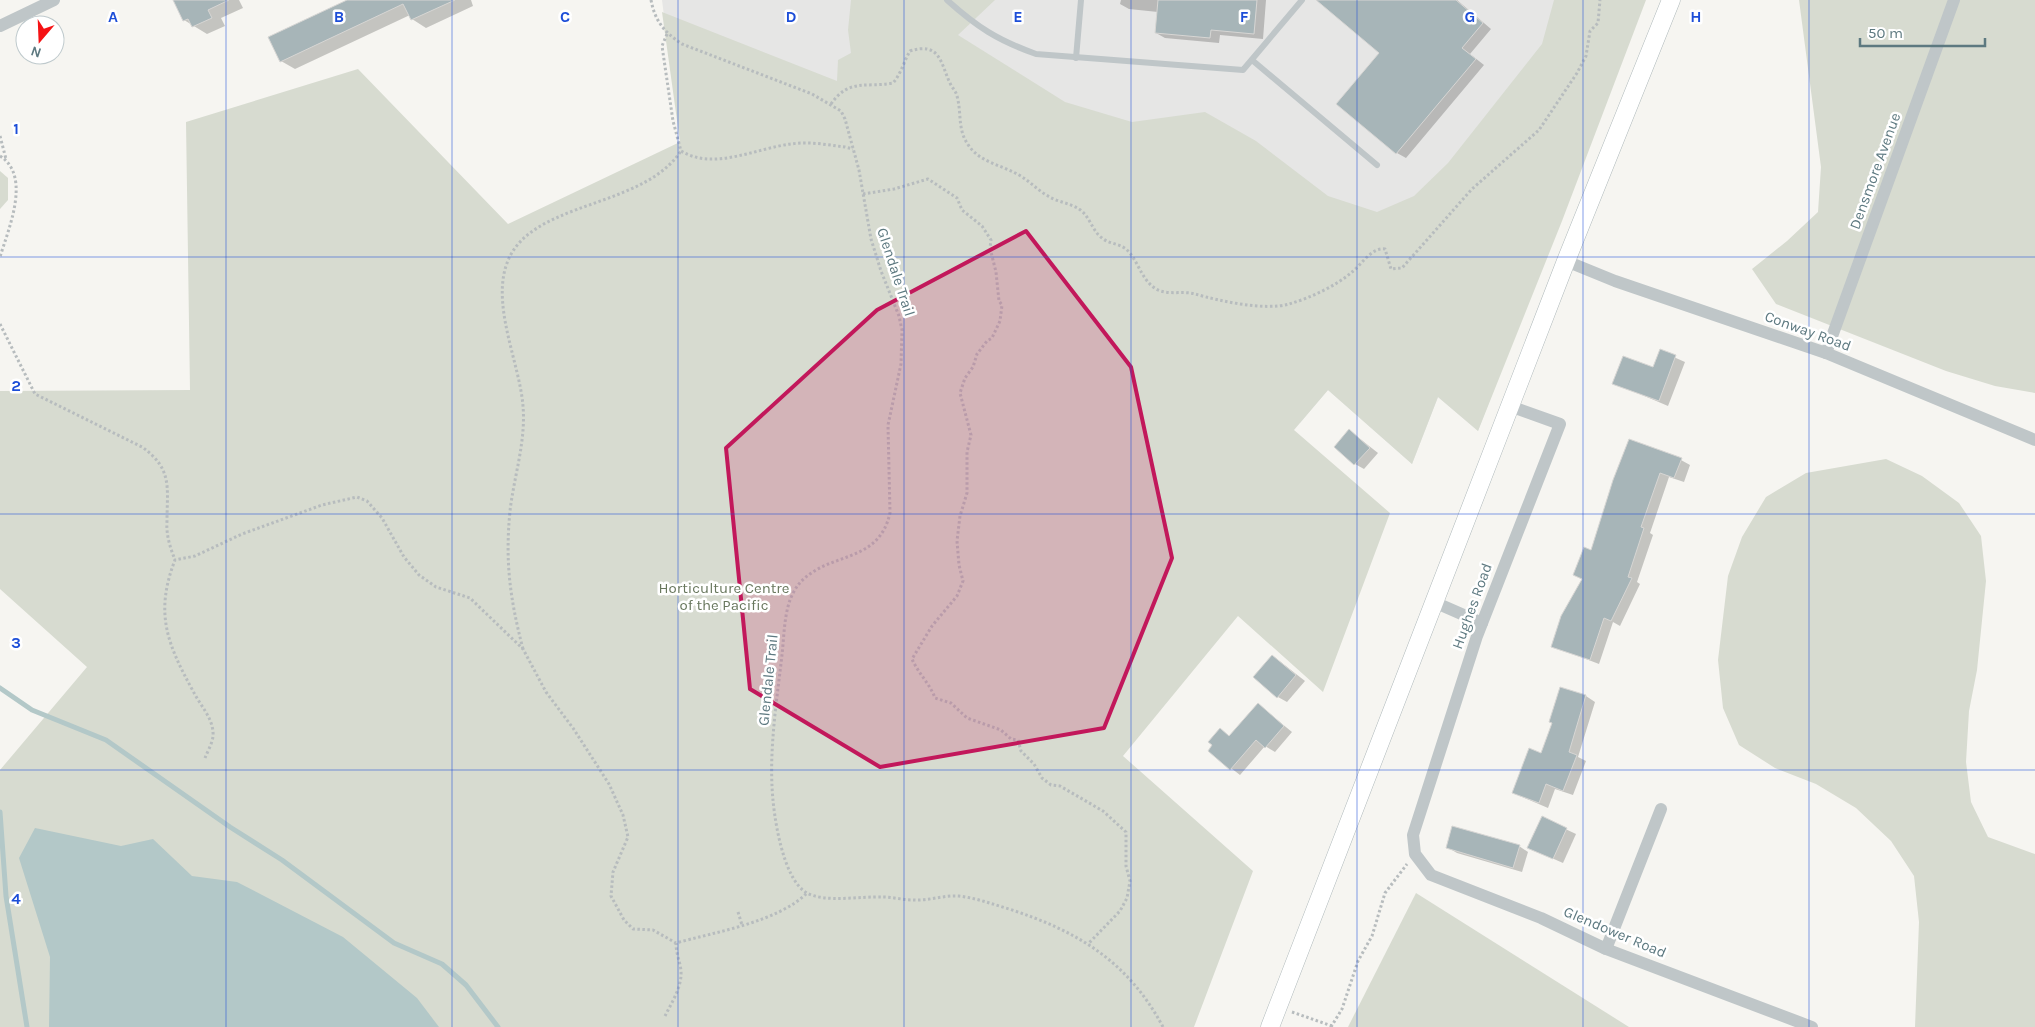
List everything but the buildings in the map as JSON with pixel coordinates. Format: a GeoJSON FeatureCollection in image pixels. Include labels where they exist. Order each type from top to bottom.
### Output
{"type":"FeatureCollection","features":[{"type":"Feature","properties":{"kind":"main road"},"geometry":{"type":"LineString","coordinates":[[1270,1027],[1566,261],[1670,0]]}},
{"type":"Feature","properties":{"kind":"street"},"geometry":{"type":"LineString","coordinates":[[0,26],[54,0]]}},
{"type":"Feature","properties":{"kind":"street","name":"Densmore Avenue"},"geometry":{"type":"LineString","coordinates":[[1826,353],[1954,0]]}},
{"type":"Feature","properties":{"kind":"street","name":"Conway Road"},"geometry":{"type":"LineString","coordinates":[[1566,261],[1615,281],[1826,353],[2035,440]]}},
{"type":"Feature","properties":{"kind":"street","name":"Hughes Road"},"geometry":{"type":"LineString","coordinates":[[1415,854],[1413,835],[1482,622],[1560,424],[1510,406]]}},
{"type":"Feature","properties":{"kind":"street"},"geometry":{"type":"LineString","coordinates":[[1434,602],[1482,622]]}},
{"type":"Feature","properties":{"kind":"street"},"geometry":{"type":"LineString","coordinates":[[1606,949],[1661,809]]}},
{"type":"Feature","properties":{"kind":"street","name":"Glendower Road"},"geometry":{"type":"LineString","coordinates":[[1415,854],[1431,875],[1541,918],[1606,949],[1812,1027]]}},
{"type":"Feature","properties":{"kind":"lane"},"geometry":{"type":"LineString","coordinates":[[947,0],[976,26],[1008,44],[1036,54],[1243,70],[1302,0]]}},
{"type":"Feature","properties":{"kind":"lane"},"geometry":{"type":"LineString","coordinates":[[1076,58],[1081,0]]}},
{"type":"Feature","properties":{"kind":"lane"},"geometry":{"type":"LineString","coordinates":[[1252,60],[1377,165]]}},
{"type":"Feature","properties":{"kind":"path","name":"Glendale Trail"},"geometry":{"type":"LineString","coordinates":[[651,0],[653,12],[667,34],[696,50],[812,94],[841,111],[854,150],[871,239],[881,271],[899,316],[902,330],[902,364],[888,425],[890,513],[882,535],[873,545],[820,568],[807,576],[797,587],[790,600],[776,715],[772,784],[774,814],[780,843],[795,880],[806,893]]}},
{"type":"Feature","properties":{"kind":"path"},"geometry":{"type":"LineString","coordinates":[[831,104],[846,88],[859,85],[878,86],[893,84],[899,76],[903,62],[910,51],[918,48],[931,50],[939,57],[946,69],[949,83],[957,95],[961,120],[960,129],[971,150],[982,159],[1018,174],[1047,196],[1079,209],[1096,234],[1106,241],[1119,244],[1127,250],[1150,285],[1160,291],[1193,293],[1232,303],[1287,305],[1316,294],[1350,274],[1375,250],[1385,249],[1391,269],[1402,268],[1472,189],[1538,130],[1577,73],[1586,56],[1590,31],[1598,23],[1600,0]]}},
{"type":"Feature","properties":{"kind":"path"},"geometry":{"type":"LineString","coordinates":[[667,34],[662,46],[673,121],[681,152],[674,163],[660,173],[608,199],[576,210],[541,226],[520,241],[510,254],[504,268],[504,310],[510,348],[519,378],[524,433],[510,509],[507,547],[510,598],[523,649],[546,692],[573,728],[609,784],[623,815],[628,837],[614,872],[611,896],[616,907],[633,929],[653,930],[676,943],[742,925],[799,901],[806,893],[828,898],[883,897],[913,900],[957,896],[979,900],[1046,922],[1089,943],[1144,996],[1163,1027]]}},
{"type":"Feature","properties":{"kind":"path"},"geometry":{"type":"LineString","coordinates":[[0,136],[6,160],[14,176],[18,194],[0,257]]}},
{"type":"Feature","properties":{"kind":"path"},"geometry":{"type":"LineString","coordinates":[[681,152],[707,160],[794,143],[845,146],[854,150]]}},
{"type":"Feature","properties":{"kind":"path"},"geometry":{"type":"LineString","coordinates":[[0,156],[6,160]]}},
{"type":"Feature","properties":{"kind":"path"},"geometry":{"type":"LineString","coordinates":[[863,194],[894,189],[928,179],[957,198],[962,210],[982,226],[991,240],[990,248],[996,272],[999,301],[1002,305],[1000,321],[992,338],[987,341],[977,354],[973,367],[965,378],[960,393],[971,435],[967,452],[967,493],[960,516],[957,540],[959,565],[963,582],[957,596],[932,626],[912,659],[935,698],[951,703],[967,718],[1001,730],[1011,739],[1018,740],[1021,751],[1034,764],[1042,778],[1051,786],[1060,786],[1103,811],[1126,832],[1126,866],[1130,881],[1127,898],[1120,911],[1089,943]]}},
{"type":"Feature","properties":{"kind":"path"},"geometry":{"type":"LineString","coordinates":[[0,324],[35,394],[142,448],[154,456],[161,465],[168,486],[168,538],[175,560],[169,574],[166,594],[166,635],[178,663],[211,722],[213,739],[205,758]]}},
{"type":"Feature","properties":{"kind":"path"},"geometry":{"type":"LineString","coordinates":[[175,560],[195,556],[275,521],[322,505],[357,497],[367,501],[375,509],[404,557],[419,575],[436,587],[470,598],[523,649]]}},
{"type":"Feature","properties":{"kind":"path"},"geometry":{"type":"LineString","coordinates":[[1278,1007],[1331,1026],[1342,1009],[1358,961],[1372,936],[1385,893],[1415,854]]}},
{"type":"Feature","properties":{"kind":"path"},"geometry":{"type":"LineString","coordinates":[[738,912],[742,925]]}},
{"type":"Feature","properties":{"kind":"path"},"geometry":{"type":"LineString","coordinates":[[665,1016],[681,979],[681,968],[676,954],[676,943]]}},
{"type":"Feature","properties":{"kind":"highlighted area"},"geometry":{"type":"Polygon","coordinates":[[[1026,231],[1131,367],[1172,558],[1104,728],[880,767],[750,689],[726,448],[877,310],[1026,231]]]}},
{"type":"Feature","properties":{"kind":"shaded area"},"geometry":{"type":"Polygon","coordinates":[[[662,0],[1644,0],[1478,431],[1438,397],[1412,464],[1328,390],[1300,423],[664,16],[662,0]]]}},
{"type":"Feature","properties":{"kind":"shaded area"},"geometry":{"type":"Polygon","coordinates":[[[35,828],[121,846],[153,839],[192,876],[237,882],[343,937],[417,998],[439,1027],[49,1027],[50,957],[19,858],[35,828]]]}},
{"type":"Feature","properties":{"kind":"green space","name":"Horticulture Centre of the Pacific"},"geometry":{"type":"Polygon","coordinates":[[[851,0],[995,0],[958,35],[1065,102],[1132,122],[1205,112],[1256,141],[1328,196],[1377,212],[1414,196],[1448,163],[1542,44],[1554,0],[1646,0],[1562,221],[1478,431],[1438,397],[1412,464],[1328,390],[1294,430],[1390,513],[1323,692],[1238,616],[1123,756],[1253,871],[1194,1027],[0,1027],[0,770],[87,667],[0,589],[0,391],[190,390],[186,122],[358,69],[508,224],[680,142],[662,12],[837,81],[838,60],[851,53],[848,30],[851,0]]]}},
{"type":"Feature","properties":{"kind":"green space"},"geometry":{"type":"Polygon","coordinates":[[[1799,0],[2035,0],[2035,393],[1995,386],[1946,371],[1776,304],[1752,269],[1787,241],[1818,212],[1821,167],[1799,0]]]}},
{"type":"Feature","properties":{"kind":"green space"},"geometry":{"type":"Polygon","coordinates":[[[0,171],[8,178],[8,200],[0,209],[0,171]]]}},
{"type":"Feature","properties":{"kind":"green space"},"geometry":{"type":"Polygon","coordinates":[[[1886,459],[1922,476],[1959,503],[1981,536],[1986,581],[1977,670],[1969,711],[1966,762],[1971,802],[1988,837],[2035,854],[2035,1027],[1915,1027],[1919,922],[1914,876],[1891,841],[1856,808],[1816,784],[1775,768],[1739,745],[1723,708],[1718,660],[1728,576],[1742,537],[1766,497],[1806,473],[1886,459]]]}},
{"type":"Feature","properties":{"kind":"green space"},"geometry":{"type":"Polygon","coordinates":[[[1416,893],[1629,1027],[1348,1027],[1416,893]]]}},
{"type":"Feature","properties":{"kind":"waterway"},"geometry":{"type":"LineString","coordinates":[[0,688],[32,710],[106,740],[230,827],[282,860],[394,943],[442,964],[466,985],[498,1027]]}},
{"type":"Feature","properties":{"kind":"waterway"},"geometry":{"type":"LineString","coordinates":[[0,812],[6,896],[27,1027]]}}]}
